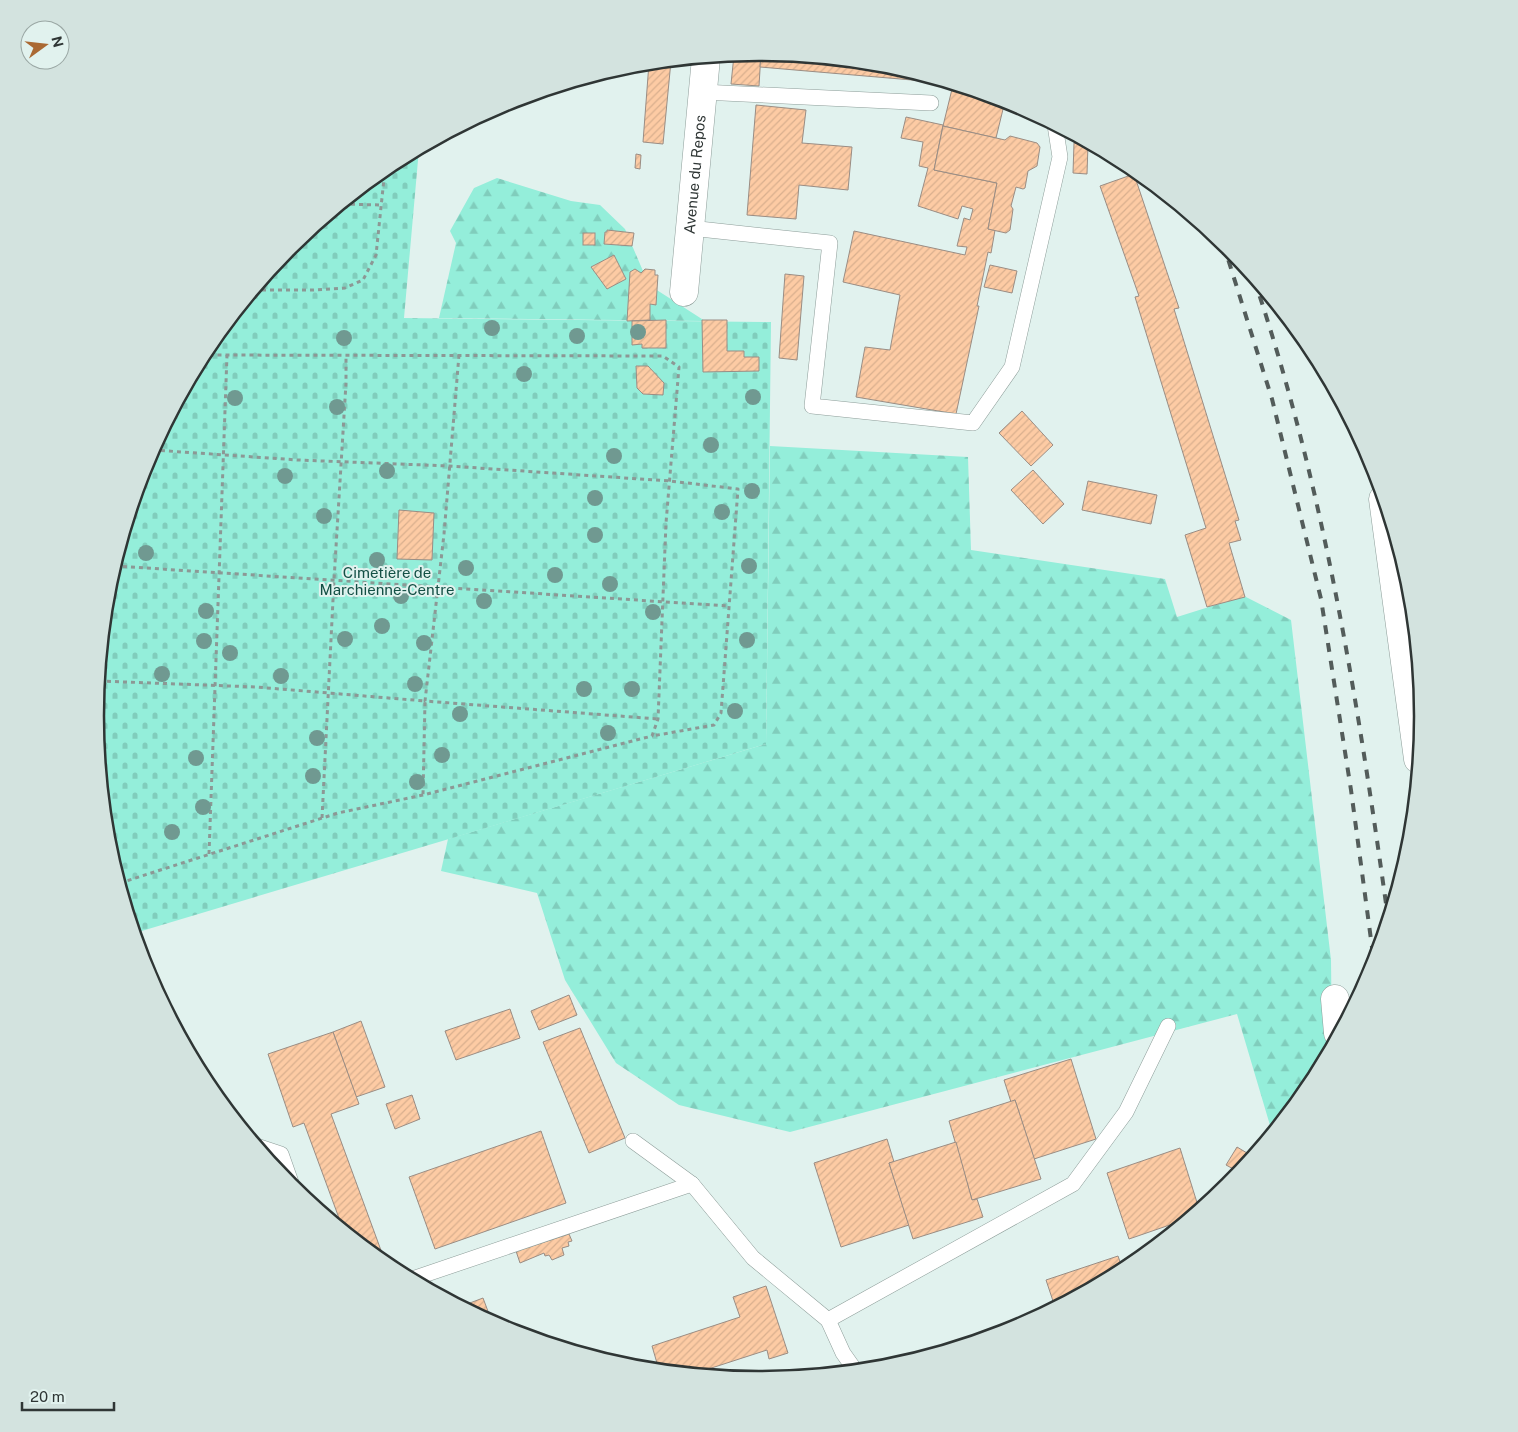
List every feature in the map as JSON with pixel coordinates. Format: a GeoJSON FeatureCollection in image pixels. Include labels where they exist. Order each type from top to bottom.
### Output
{"type":"FeatureCollection","features":[{"type":"Feature","properties":{"kind":"street","name":"Avenue du Repos"},"geometry":{"type":"LineString","coordinates":[[684,292],[705,64]]}},
{"type":"Feature","properties":{"kind":"street"},"geometry":{"type":"LineString","coordinates":[[1388,537],[1414,726]]}},
{"type":"Feature","properties":{"kind":"street"},"geometry":{"type":"LineString","coordinates":[[1335,999],[1337,1023]]}},
{"type":"Feature","properties":{"kind":"lane"},"geometry":{"type":"LineString","coordinates":[[702,92],[931,103]]}},
{"type":"Feature","properties":{"kind":"lane"},"geometry":{"type":"LineString","coordinates":[[690,228],[830,243],[812,406],[973,423],[1012,367],[1060,157],[1056,133]]}},
{"type":"Feature","properties":{"kind":"lane"},"geometry":{"type":"LineString","coordinates":[[828,1320],[1073,1184],[1126,1112],[1168,1026]]}},
{"type":"Feature","properties":{"kind":"lane"},"geometry":{"type":"LineString","coordinates":[[632,1141],[692,1184],[753,1258],[828,1320],[843,1353],[851,1364]]}},
{"type":"Feature","properties":{"kind":"lane"},"geometry":{"type":"LineString","coordinates":[[269,1150],[281,1154],[286,1168]]}},
{"type":"Feature","properties":{"kind":"lane"},"geometry":{"type":"LineString","coordinates":[[421,1276],[692,1184]]}},
{"type":"Feature","properties":{"kind":"path"},"geometry":{"type":"LineString","coordinates":[[262,290],[345,288],[363,280],[376,255],[384,180]]}},
{"type":"Feature","properties":{"kind":"path"},"geometry":{"type":"LineString","coordinates":[[351,204],[381,204]]}},
{"type":"Feature","properties":{"kind":"path"},"geometry":{"type":"LineString","coordinates":[[214,354],[663,356],[679,367],[666,523],[658,719],[652,736]]}},
{"type":"Feature","properties":{"kind":"path"},"geometry":{"type":"LineString","coordinates":[[209,854],[227,355]]}},
{"type":"Feature","properties":{"kind":"path"},"geometry":{"type":"LineString","coordinates":[[322,818],[346,355]]}},
{"type":"Feature","properties":{"kind":"path"},"geometry":{"type":"LineString","coordinates":[[422,795],[425,702],[438,587],[459,355]]}},
{"type":"Feature","properties":{"kind":"path"},"geometry":{"type":"LineString","coordinates":[[126,881],[338,813],[422,795],[652,736],[714,725],[721,713],[738,489],[670,481],[449,466],[341,462],[161,450]]}},
{"type":"Feature","properties":{"kind":"path"},"geometry":{"type":"LineString","coordinates":[[122,567],[728,606]]}},
{"type":"Feature","properties":{"kind":"path"},"geometry":{"type":"LineString","coordinates":[[106,681],[256,686],[425,702],[658,719]]}},
{"type":"Feature","properties":{"kind":"green space","name":"Cimetière de Marchienne-Centre"},"geometry":{"type":"Polygon","coordinates":[[[418,158],[404,318],[771,322],[766,744],[141,931],[117,844],[110,801],[104,716],[110,631],[117,588],[139,506],[154,465],[172,426],[215,352],[240,317],[296,253],[327,224],[360,197],[418,158]]]}},
{"type":"Feature","properties":{"kind":"green space"},"geometry":{"type":"Polygon","coordinates":[[[497,178],[571,201],[600,205],[625,229],[649,285],[705,321],[439,318],[456,243],[450,231],[474,188],[497,178]]]}},
{"type":"Feature","properties":{"kind":"green space"},"geometry":{"type":"Polygon","coordinates":[[[770,446],[968,457],[971,550],[1165,579],[1177,617],[1244,596],[1291,620],[1331,960],[1332,1032],[1303,1080],[1270,1125],[1237,1014],[790,1132],[679,1105],[616,1063],[565,980],[537,893],[441,871],[448,839],[766,744],[770,446]]]}},
{"type":"Feature","properties":{"kind":"building"},"geometry":{"type":"Polygon","coordinates":[[[760,61],[802,63],[844,67],[911,80],[760,67],[760,61]]]}},
{"type":"Feature","properties":{"kind":"building"},"geometry":{"type":"Polygon","coordinates":[[[761,61],[759,86],[731,84],[733,62],[761,61]]]}},
{"type":"Feature","properties":{"kind":"building"},"geometry":{"type":"Polygon","coordinates":[[[670,68],[663,144],[643,142],[648,71],[670,68]]]}},
{"type":"Feature","properties":{"kind":"building"},"geometry":{"type":"Polygon","coordinates":[[[952,91],[1003,109],[996,138],[943,126],[952,91]]]}},
{"type":"Feature","properties":{"kind":"building"},"geometry":{"type":"Polygon","coordinates":[[[756,105],[806,110],[802,143],[852,147],[848,190],[799,185],[796,219],[747,215],[756,105]]]}},
{"type":"Feature","properties":{"kind":"building"},"geometry":{"type":"Polygon","coordinates":[[[906,117],[943,125],[934,170],[997,183],[988,229],[995,230],[991,253],[988,252],[977,306],[979,306],[956,414],[856,397],[865,347],[890,350],[900,295],[843,282],[854,231],[965,255],[967,247],[957,246],[964,218],[970,220],[973,209],[962,206],[958,219],[918,206],[928,168],[919,166],[923,142],[901,138],[906,117]]]}},
{"type":"Feature","properties":{"kind":"building"},"geometry":{"type":"Polygon","coordinates":[[[943,126],[1005,140],[1010,136],[1037,143],[1040,147],[1037,166],[1028,171],[1025,188],[1016,187],[1011,206],[1013,209],[1010,230],[1006,233],[988,229],[997,183],[934,170],[943,126]]]}},
{"type":"Feature","properties":{"kind":"building"},"geometry":{"type":"Polygon","coordinates":[[[1074,143],[1088,150],[1087,174],[1073,173],[1074,143]]]}},
{"type":"Feature","properties":{"kind":"building"},"geometry":{"type":"Polygon","coordinates":[[[636,154],[641,155],[640,169],[635,168],[636,154]]]}},
{"type":"Feature","properties":{"kind":"building"},"geometry":{"type":"Polygon","coordinates":[[[1129,176],[1137,182],[1179,308],[1174,309],[1239,520],[1235,521],[1241,540],[1229,543],[1245,597],[1207,607],[1185,535],[1206,528],[1135,297],[1139,296],[1100,186],[1129,176]]]}},
{"type":"Feature","properties":{"kind":"building"},"geometry":{"type":"Polygon","coordinates":[[[607,230],[634,233],[632,246],[604,244],[605,232],[607,230]]]}},
{"type":"Feature","properties":{"kind":"building"},"geometry":{"type":"Polygon","coordinates":[[[583,233],[595,233],[595,245],[583,245],[583,233]]]}},
{"type":"Feature","properties":{"kind":"building"},"geometry":{"type":"Polygon","coordinates":[[[614,255],[626,279],[607,289],[591,267],[614,255]]]}},
{"type":"Feature","properties":{"kind":"building"},"geometry":{"type":"Polygon","coordinates":[[[990,265],[1017,271],[1012,293],[984,287],[990,265]]]}},
{"type":"Feature","properties":{"kind":"building"},"geometry":{"type":"Polygon","coordinates":[[[635,269],[641,273],[645,269],[655,270],[655,275],[658,275],[656,305],[650,304],[650,320],[627,321],[630,272],[635,269]]]}},
{"type":"Feature","properties":{"kind":"building"},"geometry":{"type":"Polygon","coordinates":[[[785,274],[804,276],[797,360],[779,358],[785,274]]]}},
{"type":"Feature","properties":{"kind":"building"},"geometry":{"type":"Polygon","coordinates":[[[666,320],[666,348],[642,348],[642,344],[632,345],[632,321],[666,320]]]}},
{"type":"Feature","properties":{"kind":"building"},"geometry":{"type":"Polygon","coordinates":[[[702,320],[727,320],[727,351],[744,351],[744,357],[759,357],[759,371],[703,372],[702,320]]]}},
{"type":"Feature","properties":{"kind":"building"},"geometry":{"type":"Polygon","coordinates":[[[636,366],[648,366],[664,383],[663,395],[643,394],[637,388],[636,366]]]}},
{"type":"Feature","properties":{"kind":"building"},"geometry":{"type":"Polygon","coordinates":[[[1022,411],[1053,445],[1031,466],[999,433],[1022,411]]]}},
{"type":"Feature","properties":{"kind":"building"},"geometry":{"type":"Polygon","coordinates":[[[1033,470],[1064,504],[1043,524],[1011,490],[1033,470]]]}},
{"type":"Feature","properties":{"kind":"building"},"geometry":{"type":"Polygon","coordinates":[[[1088,481],[1157,495],[1151,524],[1082,510],[1088,481]]]}},
{"type":"Feature","properties":{"kind":"building"},"geometry":{"type":"Polygon","coordinates":[[[399,510],[434,513],[432,560],[397,559],[399,510]]]}},
{"type":"Feature","properties":{"kind":"building"},"geometry":{"type":"Polygon","coordinates":[[[569,995],[577,1015],[539,1030],[531,1011],[569,995]]]}},
{"type":"Feature","properties":{"kind":"building"},"geometry":{"type":"Polygon","coordinates":[[[510,1009],[520,1038],[456,1060],[445,1031],[510,1009]]]}},
{"type":"Feature","properties":{"kind":"building"},"geometry":{"type":"Polygon","coordinates":[[[361,1021],[385,1087],[356,1097],[333,1032],[361,1021]]]}},
{"type":"Feature","properties":{"kind":"building"},"geometry":{"type":"Polygon","coordinates":[[[580,1028],[625,1138],[589,1153],[543,1042],[580,1028]]]}},
{"type":"Feature","properties":{"kind":"building"},"geometry":{"type":"Polygon","coordinates":[[[333,1032],[359,1104],[331,1114],[381,1250],[339,1218],[304,1123],[293,1127],[268,1054],[333,1032]]]}},
{"type":"Feature","properties":{"kind":"building"},"geometry":{"type":"Polygon","coordinates":[[[1071,1059],[1096,1139],[1034,1159],[1015,1100],[1011,1102],[1004,1080],[1071,1059]]]}},
{"type":"Feature","properties":{"kind":"building"},"geometry":{"type":"Polygon","coordinates":[[[412,1095],[420,1119],[395,1129],[386,1104],[412,1095]]]}},
{"type":"Feature","properties":{"kind":"building"},"geometry":{"type":"Polygon","coordinates":[[[1015,1100],[1041,1179],[972,1200],[949,1121],[1015,1100]]]}},
{"type":"Feature","properties":{"kind":"building"},"geometry":{"type":"Polygon","coordinates":[[[541,1131],[566,1203],[435,1249],[409,1177],[541,1131]]]}},
{"type":"Feature","properties":{"kind":"building"},"geometry":{"type":"Polygon","coordinates":[[[887,1139],[894,1162],[889,1163],[909,1225],[841,1247],[814,1163],[887,1139]]]}},
{"type":"Feature","properties":{"kind":"building"},"geometry":{"type":"Polygon","coordinates":[[[956,1142],[972,1200],[977,1199],[983,1217],[913,1239],[889,1163],[956,1142]]]}},
{"type":"Feature","properties":{"kind":"building"},"geometry":{"type":"Polygon","coordinates":[[[1237,1147],[1247,1153],[1232,1168],[1226,1165],[1237,1147]]]}},
{"type":"Feature","properties":{"kind":"building"},"geometry":{"type":"Polygon","coordinates":[[[1180,1148],[1197,1202],[1171,1225],[1129,1239],[1107,1173],[1180,1148]]]}},
{"type":"Feature","properties":{"kind":"building"},"geometry":{"type":"Polygon","coordinates":[[[569,1234],[572,1241],[568,1242],[569,1246],[562,1248],[564,1255],[552,1260],[549,1255],[545,1256],[544,1253],[520,1263],[516,1251],[569,1234]]]}},
{"type":"Feature","properties":{"kind":"building"},"geometry":{"type":"Polygon","coordinates":[[[1118,1256],[1120,1262],[1053,1301],[1046,1280],[1118,1256]]]}},
{"type":"Feature","properties":{"kind":"building"},"geometry":{"type":"Polygon","coordinates":[[[766,1286],[788,1353],[769,1359],[767,1350],[710,1368],[657,1362],[652,1346],[740,1317],[733,1297],[766,1286]]]}},
{"type":"Feature","properties":{"kind":"building"},"geometry":{"type":"Polygon","coordinates":[[[483,1298],[488,1312],[469,1303],[483,1298]]]}},
{"type":"Feature","properties":{"kind":"railway"},"geometry":{"type":"LineString","coordinates":[[1228,260],[1272,399],[1321,599],[1351,790],[1372,946]]}},
{"type":"Feature","properties":{"kind":"railway"},"geometry":{"type":"LineString","coordinates":[[1259,293],[1279,357],[1300,436],[1336,595],[1351,675],[1386,903]]}}]}
